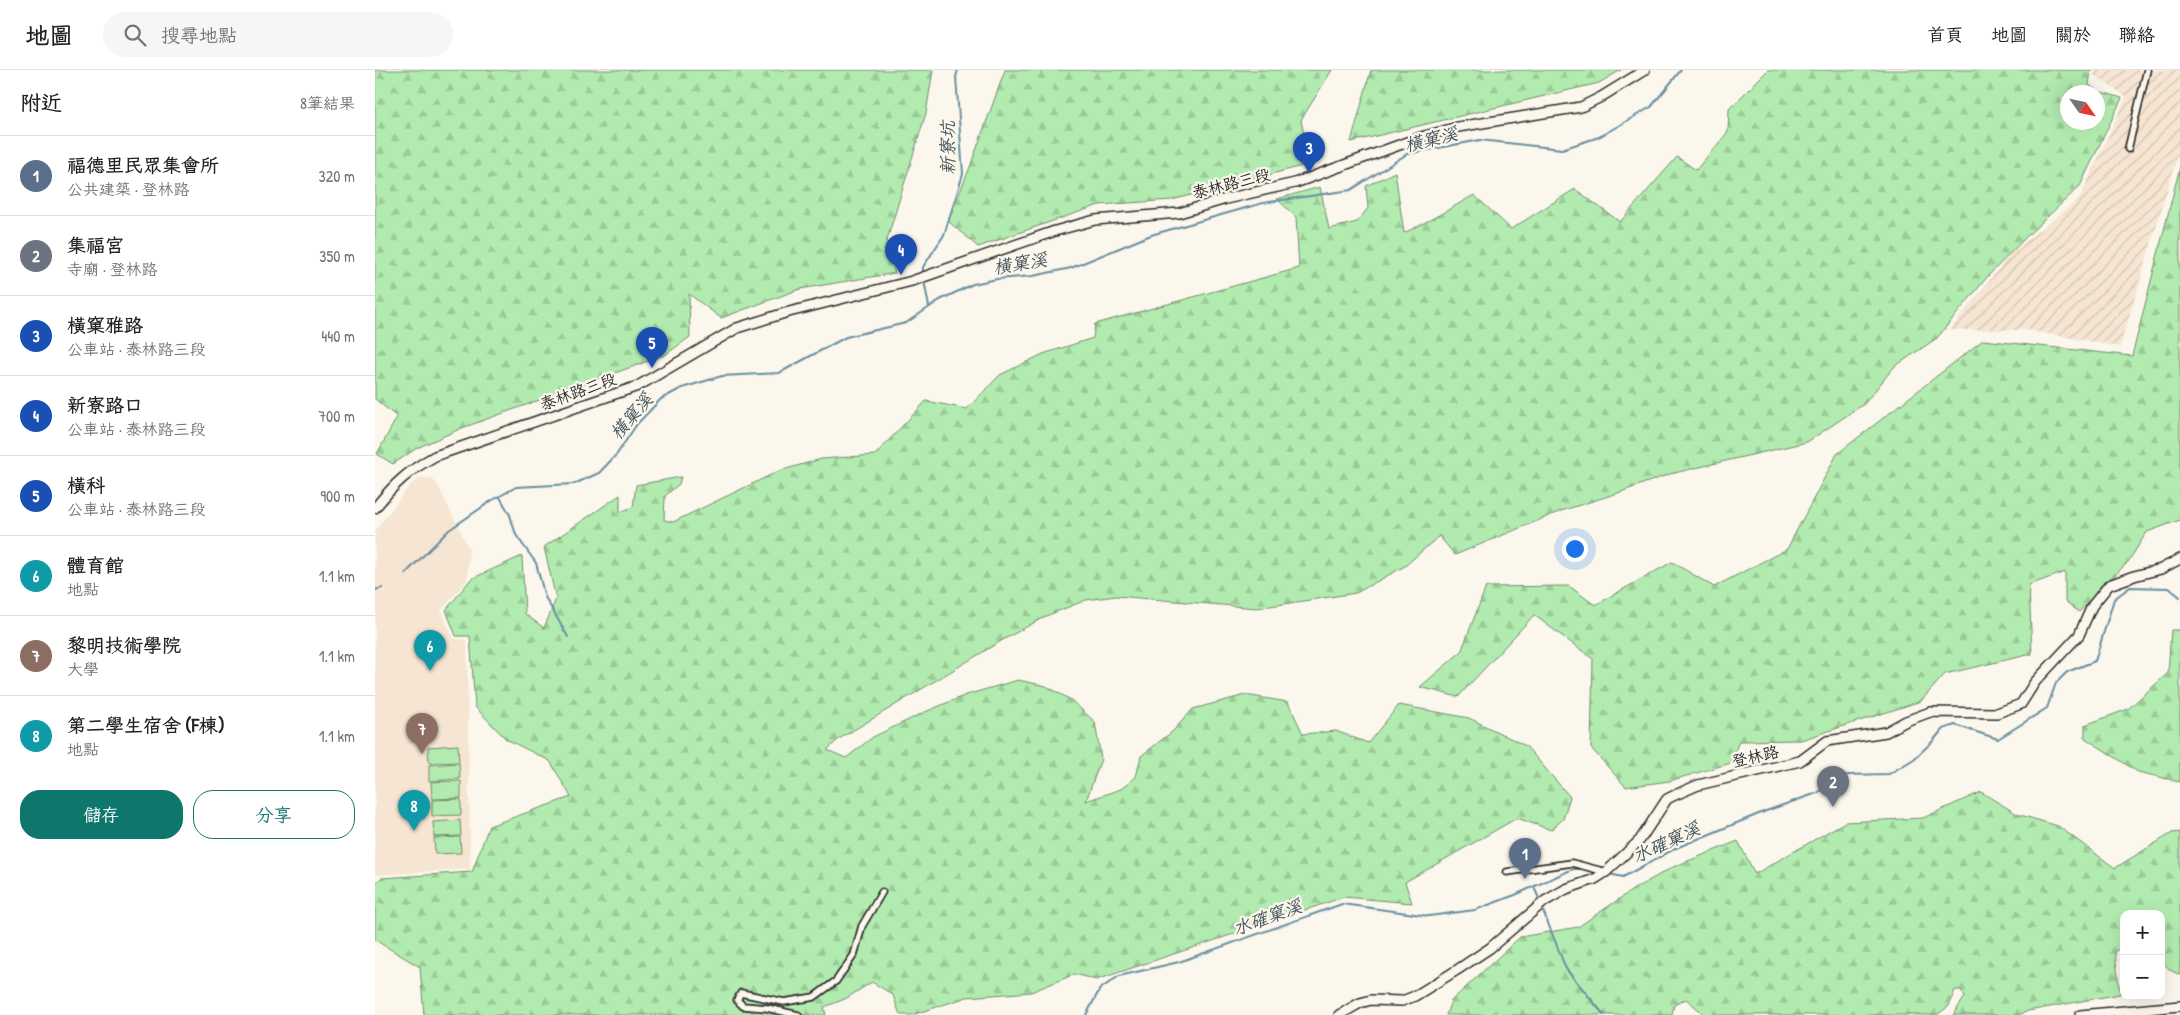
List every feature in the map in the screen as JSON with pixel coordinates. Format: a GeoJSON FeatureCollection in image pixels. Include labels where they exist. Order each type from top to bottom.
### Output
{"type":"FeatureCollection","features":[{"type":"Feature","properties":{"kind":"main road","name":"泰林路三段"},"geometry":{"type":"LineString","coordinates":[[375,508],[390,489],[411,469],[435,456],[638,386],[737,328],[785,313],[934,274],[1055,231],[1095,220],[1179,213],[1233,197],[1295,183],[1421,137],[1458,128],[1581,107],[1645,70]]}},
{"type":"Feature","properties":{"kind":"main road","name":"登林路"},"geometry":{"type":"LineString","coordinates":[[1339,1015],[1360,1003],[1371,1000],[1402,1001],[1415,996],[1490,948],[1545,901],[1566,889],[1579,886],[1603,874],[1640,840],[1667,799],[1698,785],[1800,761],[1827,741],[1886,732],[1920,714],[1930,712],[1997,713],[2021,704],[2035,682],[2079,635],[2092,606],[2109,585],[2161,569],[2180,559]]}},
{"type":"Feature","properties":{"kind":"main road"},"geometry":{"type":"LineString","coordinates":[[2080,1015],[2180,1006]]}},
{"type":"Feature","properties":{"kind":"street"},"geometry":{"type":"LineString","coordinates":[[2128,149],[2147,70]]}},
{"type":"Feature","properties":{"kind":"street"},"geometry":{"type":"LineString","coordinates":[[1507,872],[1572,863],[1603,874]]}},
{"type":"Feature","properties":{"kind":"street"},"geometry":{"type":"LineString","coordinates":[[798,1015],[767,1008],[743,1006],[737,1000],[741,993],[784,1002],[814,997],[836,981],[854,955],[862,926],[882,892]]}},
{"type":"Feature","properties":{"kind":"shaded area"},"geometry":{"type":"Polygon","coordinates":[[[2095,70],[2180,70],[2180,148],[2120,347],[2026,330],[1950,330],[2012,252],[2080,198],[2126,97],[2094,75],[2095,70]]]}},
{"type":"Feature","properties":{"kind":"shaded area"},"geometry":{"type":"Polygon","coordinates":[[[423,477],[433,480],[437,484],[469,549],[467,580],[441,611],[454,639],[467,640],[470,869],[375,875],[375,531],[411,484],[423,477]]]}},
{"type":"Feature","properties":{"kind":"green space"},"geometry":{"type":"Polygon","coordinates":[[[375,70],[933,70],[926,113],[886,243],[895,273],[800,289],[721,318],[689,294],[690,337],[665,355],[462,428],[417,448],[393,464],[377,454],[397,417],[375,399],[375,70]]]}},
{"type":"Feature","properties":{"kind":"green space"},"geometry":{"type":"Polygon","coordinates":[[[1005,70],[1332,70],[1301,120],[1310,164],[1172,200],[1099,205],[978,247],[948,221],[970,167],[1005,70]]]}},
{"type":"Feature","properties":{"kind":"green space"},"geometry":{"type":"Polygon","coordinates":[[[1371,70],[1621,70],[1599,83],[1351,142],[1371,70]]]}},
{"type":"Feature","properties":{"kind":"green space"},"geometry":{"type":"Polygon","coordinates":[[[1768,70],[2091,70],[2089,85],[2060,85],[2060,130],[2105,130],[2105,93],[2122,98],[2080,186],[1988,276],[1937,338],[1894,367],[1864,404],[1807,442],[1670,474],[1561,511],[1455,555],[1439,536],[1405,566],[1356,593],[1257,608],[1116,596],[1086,600],[1046,616],[1001,641],[839,739],[827,750],[846,758],[873,737],[925,712],[966,695],[1018,680],[1046,686],[1071,700],[1095,722],[1101,759],[1086,801],[1121,789],[1136,777],[1141,756],[1173,731],[1193,709],[1245,695],[1288,702],[1303,734],[1336,731],[1368,743],[1399,705],[1469,718],[1526,746],[1570,797],[1563,819],[1551,830],[1517,818],[1405,882],[1412,903],[1344,897],[1096,980],[1075,974],[1031,992],[967,997],[912,1015],[900,1015],[893,995],[872,982],[845,999],[824,1007],[826,1015],[424,1015],[420,967],[375,940],[375,884],[381,878],[472,872],[489,826],[571,797],[550,761],[506,739],[475,707],[470,636],[456,636],[446,610],[471,579],[522,556],[525,614],[544,628],[556,599],[544,547],[620,495],[620,512],[633,507],[636,485],[681,477],[679,484],[665,496],[664,520],[673,522],[779,471],[821,459],[875,455],[926,401],[967,409],[1000,375],[1043,354],[1093,338],[1095,324],[1299,268],[1296,217],[1277,199],[1320,187],[1329,229],[1357,222],[1368,208],[1366,186],[1395,172],[1404,233],[1474,195],[1511,229],[1575,189],[1620,222],[1677,157],[1696,170],[1728,132],[1729,109],[1768,70]]]}},
{"type":"Feature","properties":{"kind":"green space"},"geometry":{"type":"Polygon","coordinates":[[[2180,167],[2180,520],[2147,532],[2128,562],[2079,612],[2065,601],[2065,572],[2029,585],[2032,654],[1945,674],[1921,701],[1801,740],[1739,741],[1731,763],[1669,781],[1626,787],[1591,748],[1593,659],[1534,615],[1458,697],[1420,687],[1461,652],[1486,587],[1569,586],[1595,605],[1672,562],[1714,587],[1787,549],[1837,454],[1983,340],[2132,356],[2180,167]]]}},
{"type":"Feature","properties":{"kind":"green space"},"geometry":{"type":"Polygon","coordinates":[[[2171,630],[2180,630],[2180,782],[2138,772],[2085,738],[2085,725],[2128,709],[2168,673],[2171,630]]]}},
{"type":"Feature","properties":{"kind":"green space"},"geometry":{"type":"Polygon","coordinates":[[[458,745],[459,762],[429,763],[428,747],[458,745]]]}},
{"type":"Feature","properties":{"kind":"green space"},"geometry":{"type":"Polygon","coordinates":[[[459,763],[460,779],[429,781],[429,765],[459,763]]]}},
{"type":"Feature","properties":{"kind":"green space"},"geometry":{"type":"Polygon","coordinates":[[[461,781],[461,798],[432,799],[431,782],[461,781]]]}},
{"type":"Feature","properties":{"kind":"green space"},"geometry":{"type":"Polygon","coordinates":[[[1981,792],[2017,814],[2058,826],[2115,868],[2172,833],[2180,832],[2180,975],[2170,970],[2165,964],[2165,910],[2120,910],[2120,947],[2115,953],[2120,994],[2028,1011],[2019,1015],[1953,1015],[1965,997],[1961,990],[1955,990],[1949,1006],[1937,1015],[1705,1015],[1686,999],[1674,1005],[1672,1015],[1446,1015],[1451,1001],[1520,937],[1578,927],[1634,889],[1673,867],[1738,841],[1755,874],[1845,822],[1923,818],[1981,792]]]}},
{"type":"Feature","properties":{"kind":"green space"},"geometry":{"type":"Polygon","coordinates":[[[461,799],[461,815],[432,816],[432,800],[461,799]]]}},
{"type":"Feature","properties":{"kind":"green space"},"geometry":{"type":"Polygon","coordinates":[[[460,820],[461,836],[434,837],[433,822],[460,820]]]}},
{"type":"Feature","properties":{"kind":"green space"},"geometry":{"type":"Polygon","coordinates":[[[460,837],[461,853],[435,854],[434,838],[460,837]]]}},
{"type":"Feature","properties":{"kind":"waterway","name":"新寮坑"},"geometry":{"type":"LineString","coordinates":[[923,273],[923,267],[944,235],[963,174],[956,77],[958,70]]}},
{"type":"Feature","properties":{"kind":"waterway","name":"橫窠溪"},"geometry":{"type":"LineString","coordinates":[[405,574],[449,530],[491,501],[516,487],[574,484],[599,473],[617,454],[637,424],[661,399],[682,388],[722,376],[779,373],[846,337],[906,323],[940,300],[973,284],[997,279],[1033,276],[1071,268],[1151,235],[1263,203],[1351,190],[1407,154],[1480,140],[1562,149],[1599,137],[1651,107],[1681,70]]}},
{"type":"Feature","properties":{"kind":"waterway","name":"新寮坑"},"geometry":{"type":"LineString","coordinates":[[924,280],[929,307]]}},
{"type":"Feature","properties":{"kind":"waterway"},"geometry":{"type":"LineString","coordinates":[[500,497],[510,515],[516,535],[536,563],[545,597],[568,637]]}},
{"type":"Feature","properties":{"kind":"waterway","name":"水確窠溪"},"geometry":{"type":"LineString","coordinates":[[1609,874],[1623,877],[1676,848],[1766,811],[1817,793],[1848,775],[1889,774],[1914,759],[1943,729],[1955,725],[1998,739],[2047,708],[2056,683],[2067,672],[2095,661],[2114,599],[2130,587],[2169,588],[2180,597]]}},
{"type":"Feature","properties":{"kind":"waterway","name":"橫窠溪"},"geometry":{"type":"LineString","coordinates":[[375,590],[382,588]]}},
{"type":"Feature","properties":{"kind":"waterway","name":"水確窠溪"},"geometry":{"type":"LineString","coordinates":[[1086,1015],[1100,989],[1119,976],[1179,962],[1342,904],[1429,916],[1475,910],[1515,895],[1573,869],[1587,869]]}},
{"type":"Feature","properties":{"kind":"waterway"},"geometry":{"type":"LineString","coordinates":[[1534,887],[1540,901]]}},
{"type":"Feature","properties":{"kind":"waterway"},"geometry":{"type":"LineString","coordinates":[[1542,908],[1566,969],[1604,1015]]}},
{"type":"Feature","properties":{"kind":"place","name":"橫窠雅路"},"geometry":{"type":"Point","coordinates":[1309,173]}},
{"type":"Feature","properties":{"kind":"place","name":"新寮路口"},"geometry":{"type":"Point","coordinates":[901,275]}},
{"type":"Feature","properties":{"kind":"place","name":"橫科"},"geometry":{"type":"Point","coordinates":[652,368]}},
{"type":"Feature","properties":{"kind":"place","name":"體育館"},"geometry":{"type":"Point","coordinates":[430,671]}},
{"type":"Feature","properties":{"kind":"place","name":"黎明技術學院"},"geometry":{"type":"Point","coordinates":[422,754]}},
{"type":"Feature","properties":{"kind":"place","name":"集福宮"},"geometry":{"type":"Point","coordinates":[1833,807]}},
{"type":"Feature","properties":{"kind":"place","name":"第二學生宿舍 (F棟)"},"geometry":{"type":"Point","coordinates":[414,831]}},
{"type":"Feature","properties":{"kind":"place","name":"福德里民眾集會所"},"geometry":{"type":"Point","coordinates":[1525,879]}}]}
